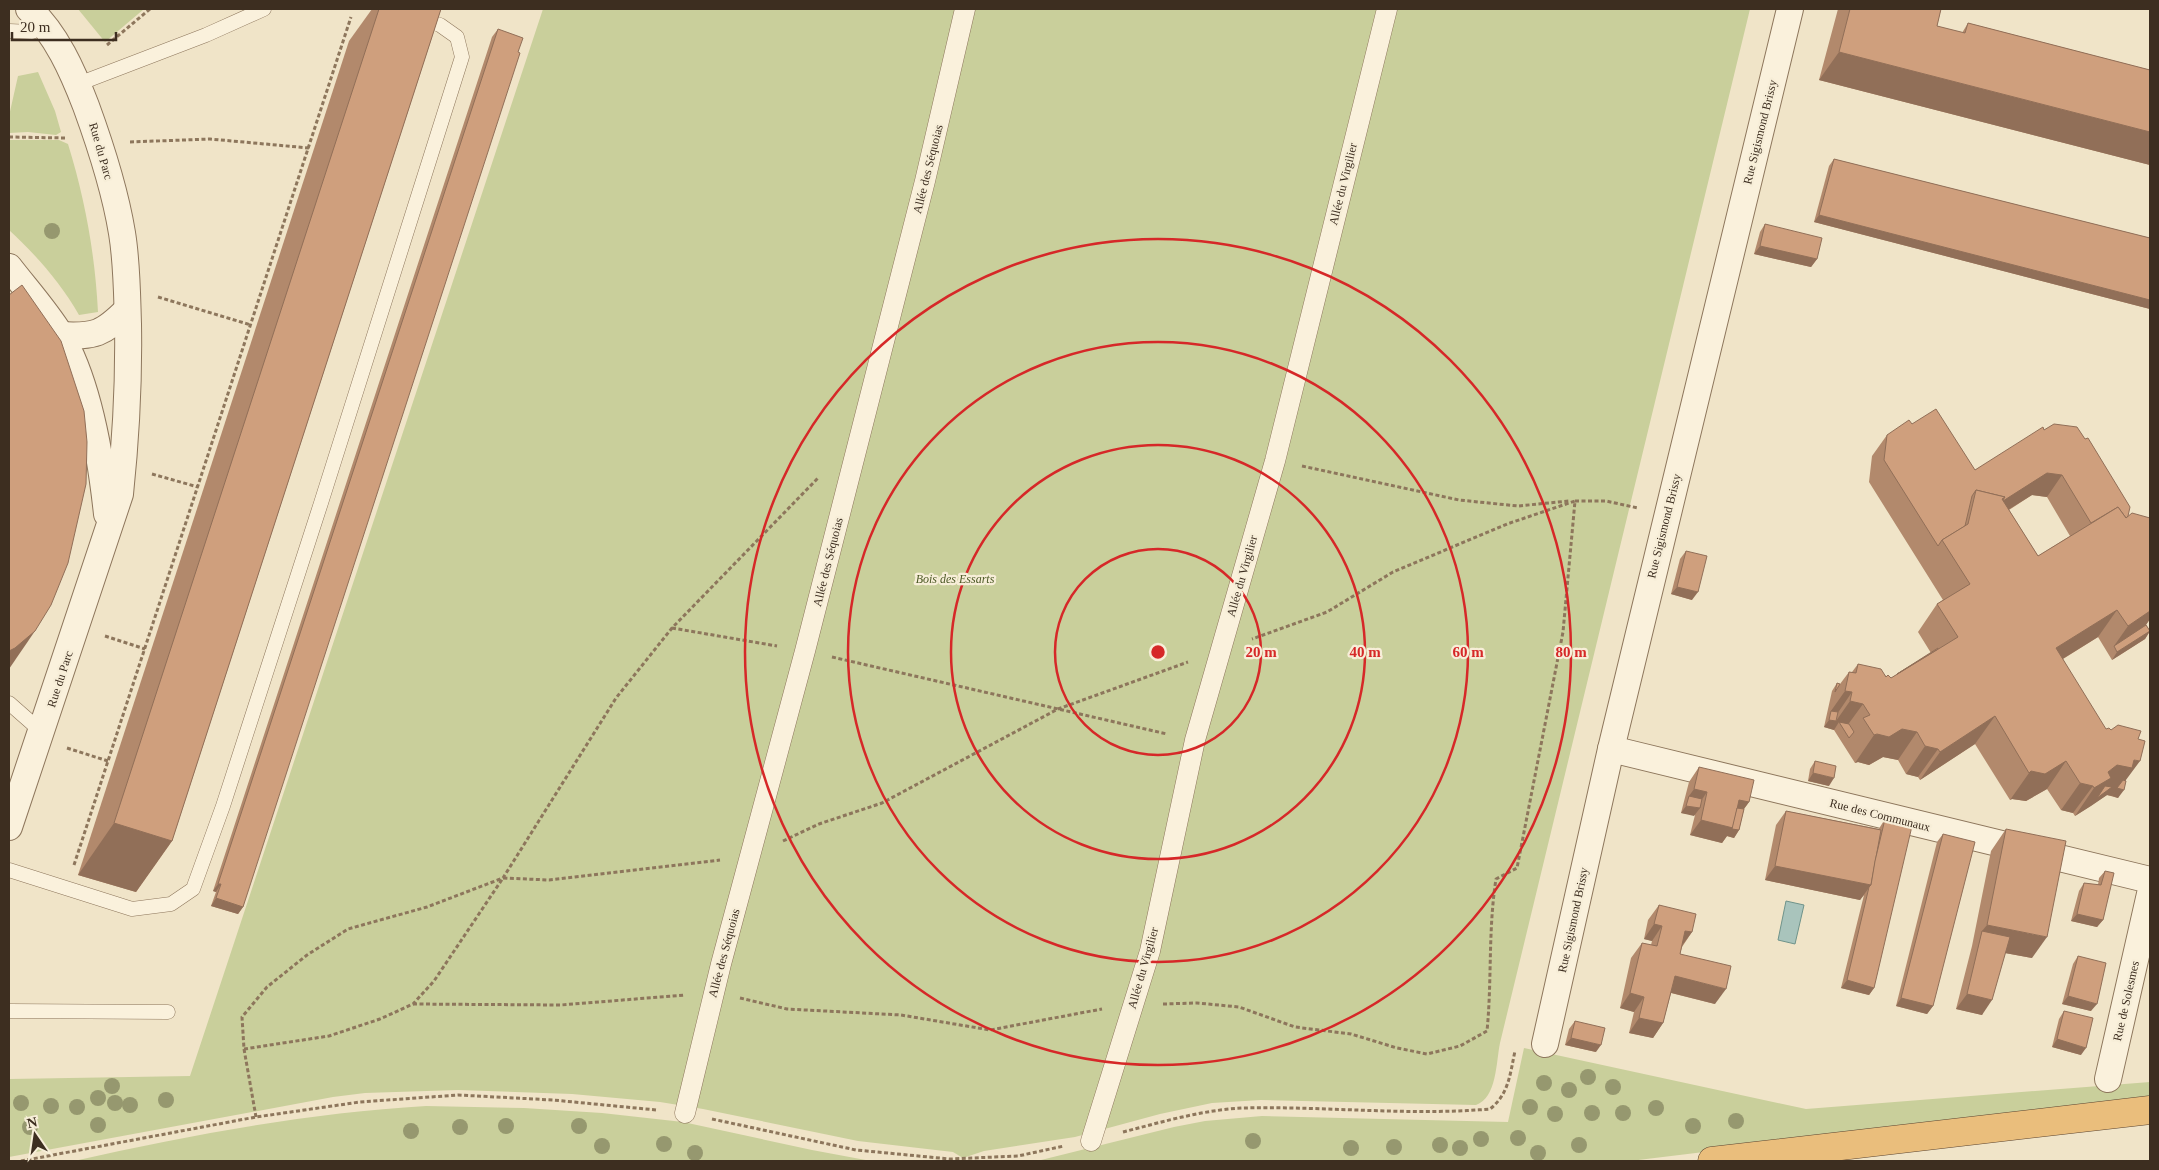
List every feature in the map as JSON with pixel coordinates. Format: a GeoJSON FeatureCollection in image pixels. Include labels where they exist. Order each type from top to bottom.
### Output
{"type":"FeatureCollection","features":[{"type":"Feature","properties":{"kind":"highway"},"geometry":{"type":"LineString","coordinates":[[1712,1161],[2150,1110]]}},
{"type":"Feature","properties":{"kind":"street","name":"Allée des Séquoias"},"geometry":{"type":"LineString","coordinates":[[685,1113],[721,964],[805,651],[926,181],[965,9]]}},
{"type":"Feature","properties":{"kind":"street","name":"Allée du Virgilier"},"geometry":{"type":"LineString","coordinates":[[1091,1141],[1150,950],[1195,740],[1274,460],[1387,9]]}},
{"type":"Feature","properties":{"kind":"street","name":"Rue Sigismond Brissy"},"geometry":{"type":"LineString","coordinates":[[1545,1044],[1611,749],[1790,9]]}},
{"type":"Feature","properties":{"kind":"street","name":"Rue du Parc"},"geometry":{"type":"LineString","coordinates":[[9,827],[52,739],[108,530],[120,494],[129,385],[128,310],[122,233],[100,144],[78,84],[60,48],[36,17]]}},
{"type":"Feature","properties":{"kind":"street","name":"Rue du Parc"},"geometry":{"type":"LineString","coordinates":[[9,267],[60,335],[83,392],[102,473],[108,530]]}},
{"type":"Feature","properties":{"kind":"street"},"geometry":{"type":"LineString","coordinates":[[60,335],[85,336],[98,333],[111,326],[128,310]]}},
{"type":"Feature","properties":{"kind":"street","name":"Rue des Communaux"},"geometry":{"type":"LineString","coordinates":[[1611,749],[2150,880]]}},
{"type":"Feature","properties":{"kind":"street","name":"Rue de Solesmes"},"geometry":{"type":"LineString","coordinates":[[2108,1079],[2150,894]]}},
{"type":"Feature","properties":{"kind":"lane"},"geometry":{"type":"LineString","coordinates":[[78,84],[206,35],[264,9]]}},
{"type":"Feature","properties":{"kind":"lane"},"geometry":{"type":"LineString","coordinates":[[9,870],[132,909],[171,904],[193,889],[226,799],[462,57],[457,37],[440,25],[392,9]]}},
{"type":"Feature","properties":{"kind":"lane"},"geometry":{"type":"LineString","coordinates":[[9,31],[32,32],[36,17]]}},
{"type":"Feature","properties":{"kind":"lane"},"geometry":{"type":"LineString","coordinates":[[9,703],[52,739]]}},
{"type":"Feature","properties":{"kind":"lane"},"geometry":{"type":"LineString","coordinates":[[9,1011],[168,1012]]}},
{"type":"Feature","properties":{"kind":"path"},"geometry":{"type":"LineString","coordinates":[[104,47],[150,9]]}},
{"type":"Feature","properties":{"kind":"path"},"geometry":{"type":"LineString","coordinates":[[72,873],[351,17]]}},
{"type":"Feature","properties":{"kind":"path"},"geometry":{"type":"LineString","coordinates":[[9,137],[71,138]]}},
{"type":"Feature","properties":{"kind":"path"},"geometry":{"type":"LineString","coordinates":[[123,142],[210,139],[309,148]]}},
{"type":"Feature","properties":{"kind":"path"},"geometry":{"type":"LineString","coordinates":[[156,297],[250,325]]}},
{"type":"Feature","properties":{"kind":"path"},"geometry":{"type":"LineString","coordinates":[[1274,460],[1459,500],[1518,506],[1575,501],[1606,501],[1667,514]]}},
{"type":"Feature","properties":{"kind":"path"},"geometry":{"type":"LineString","coordinates":[[151,474],[198,487]]}},
{"type":"Feature","properties":{"kind":"path"},"geometry":{"type":"LineString","coordinates":[[244,1050],[329,1036],[413,1004],[434,981],[504,878],[616,698],[672,628],[820,476]]}},
{"type":"Feature","properties":{"kind":"path"},"geometry":{"type":"LineString","coordinates":[[256,1117],[244,1050],[242,1017],[267,986],[307,955],[348,929],[427,906],[504,878],[549,880],[750,856],[819,824],[882,803],[1058,708],[1327,612],[1393,572],[1507,524],[1575,501]]}},
{"type":"Feature","properties":{"kind":"path"},"geometry":{"type":"LineString","coordinates":[[672,628],[805,651],[1195,740]]}},
{"type":"Feature","properties":{"kind":"path"},"geometry":{"type":"LineString","coordinates":[[100,634],[145,649]]}},
{"type":"Feature","properties":{"kind":"path"},"geometry":{"type":"LineString","coordinates":[[52,739],[109,761]]}},
{"type":"Feature","properties":{"kind":"path"},"geometry":{"type":"LineString","coordinates":[[21,1161],[256,1117],[360,1102],[458,1095],[618,1105],[685,1113],[856,1150],[950,1159],[1018,1156],[1091,1141],[1175,1118],[1241,1108],[1490,1109],[1500,1101],[1505,1091],[1517,1038],[1545,1044]]}},
{"type":"Feature","properties":{"kind":"green space"},"geometry":{"type":"Polygon","coordinates":[[[78,9],[144,9],[105,42],[78,9]]]}},
{"type":"Feature","properties":{"kind":"green space","name":"Bois des Essarts"},"geometry":{"type":"Polygon","coordinates":[[[543,9],[1750,9],[1500,1043],[1492,1087],[1483,1101],[1476,1105],[1261,1100],[1212,1103],[1160,1114],[1075,1137],[984,1151],[963,1158],[953,1152],[858,1141],[660,1102],[572,1094],[458,1090],[365,1093],[333,1097],[9,1157],[9,1079],[190,1076],[543,9]]]}},
{"type":"Feature","properties":{"kind":"green space"},"geometry":{"type":"Polygon","coordinates":[[[38,72],[55,111],[61,132],[56,135],[28,132],[9,133],[9,116],[18,76],[38,72]]]}},
{"type":"Feature","properties":{"kind":"green space"},"geometry":{"type":"Polygon","coordinates":[[[9,140],[59,140],[68,144],[88,227],[98,312],[79,315],[47,270],[9,230],[9,140]]]}},
{"type":"Feature","properties":{"kind":"green space"},"geometry":{"type":"Polygon","coordinates":[[[1524,1048],[1806,1109],[2150,1082],[2150,1098],[1630,1161],[1037,1161],[1174,1127],[1205,1121],[1262,1116],[1508,1122],[1524,1048]]]}},
{"type":"Feature","properties":{"kind":"green space"},"geometry":{"type":"Polygon","coordinates":[[[426,1106],[524,1108],[602,1113],[683,1122],[871,1161],[74,1161],[161,1142],[249,1126],[382,1109],[426,1106]]]}},
{"type":"Feature","properties":{"kind":"water"},"geometry":{"type":"Polygon","coordinates":[[[1786,901],[1804,905],[1795,944],[1778,940],[1786,901]]]}},
{"type":"Feature","properties":{"kind":"building"},"geometry":{"type":"Polygon","coordinates":[[[379,9],[441,9],[172,841],[114,823],[379,9]]]}},
{"type":"Feature","properties":{"kind":"building"},"geometry":{"type":"Polygon","coordinates":[[[1850,9],[1941,9],[1937,26],[1965,33],[1968,23],[2150,70],[2150,132],[1839,52],[1850,9]]]}},
{"type":"Feature","properties":{"kind":"building"},"geometry":{"type":"Polygon","coordinates":[[[498,29],[523,38],[518,52],[520,53],[243,907],[216,898],[221,884],[218,884],[498,29]]]}},
{"type":"Feature","properties":{"kind":"building"},"geometry":{"type":"Polygon","coordinates":[[[1834,159],[2150,238],[2150,300],[1819,215],[1834,159]]]}},
{"type":"Feature","properties":{"kind":"building"},"geometry":{"type":"Polygon","coordinates":[[[1765,224],[1822,238],[1817,259],[1760,246],[1765,224]]]}},
{"type":"Feature","properties":{"kind":"building"},"geometry":{"type":"Polygon","coordinates":[[[22,285],[61,341],[84,411],[87,442],[86,484],[68,563],[51,605],[35,631],[9,651],[9,295],[22,285]]]}},
{"type":"Feature","properties":{"kind":"building"},"geometry":{"type":"Polygon","coordinates":[[[1936,409],[1975,470],[2043,427],[2044,430],[2054,424],[2077,427],[2085,439],[2088,438],[2130,507],[2128,516],[2126,518],[2118,507],[2091,523],[2062,475],[2047,473],[2003,501],[2005,497],[1976,490],[1972,496],[1965,526],[1942,540],[1938,546],[1884,460],[1887,435],[1909,420],[1912,424],[1936,409]]]}},
{"type":"Feature","properties":{"kind":"building"},"geometry":{"type":"Polygon","coordinates":[[[1976,490],[2005,497],[2002,499],[2038,556],[2118,507],[2126,518],[2132,513],[2150,518],[2150,611],[2128,626],[2117,610],[2056,648],[2106,729],[2109,728],[2111,730],[2118,725],[2141,731],[2138,739],[2145,741],[2140,761],[2134,760],[2132,768],[2117,765],[2108,772],[2111,778],[2094,788],[2093,786],[2080,783],[2066,761],[2045,774],[2031,771],[2029,773],[1995,716],[1940,752],[1938,749],[1925,746],[1917,732],[1902,729],[1889,737],[1874,735],[1863,718],[1870,715],[1863,704],[1850,701],[1852,692],[1845,691],[1849,672],[1856,673],[1858,664],[1881,669],[1886,677],[1888,675],[1891,678],[1958,637],[1937,604],[1970,584],[1942,540],[1968,524],[1976,490]]]}},
{"type":"Feature","properties":{"kind":"building"},"geometry":{"type":"Polygon","coordinates":[[[1686,551],[1707,556],[1698,592],[1677,587],[1686,551]]]}},
{"type":"Feature","properties":{"kind":"building"},"geometry":{"type":"Polygon","coordinates":[[[2146,625],[2150,631],[2117,652],[2114,646],[2146,625]]]}},
{"type":"Feature","properties":{"kind":"building"},"geometry":{"type":"Polygon","coordinates":[[[1938,648],[1938,649],[1897,674],[1938,648]]]}},
{"type":"Feature","properties":{"kind":"building"},"geometry":{"type":"Polygon","coordinates":[[[1831,711],[1838,712],[1836,721],[1829,720],[1831,711]]]}},
{"type":"Feature","properties":{"kind":"building"},"geometry":{"type":"Polygon","coordinates":[[[1839,722],[1849,724],[1854,732],[1849,738],[1839,722]]]}},
{"type":"Feature","properties":{"kind":"building"},"geometry":{"type":"Polygon","coordinates":[[[1815,761],[1836,766],[1834,778],[1813,773],[1815,761]]]}},
{"type":"Feature","properties":{"kind":"building"},"geometry":{"type":"Polygon","coordinates":[[[1699,767],[1754,780],[1749,802],[1739,800],[1733,828],[1701,820],[1707,792],[1694,789],[1699,767]]]}},
{"type":"Feature","properties":{"kind":"building"},"geometry":{"type":"Polygon","coordinates":[[[2123,780],[2126,781],[2124,790],[2117,788],[2123,780]]]}},
{"type":"Feature","properties":{"kind":"building"},"geometry":{"type":"Polygon","coordinates":[[[2105,786],[2112,787],[2097,798],[2105,786]]]}},
{"type":"Feature","properties":{"kind":"building"},"geometry":{"type":"Polygon","coordinates":[[[1689,796],[1702,799],[1700,808],[1686,806],[1689,796]]]}},
{"type":"Feature","properties":{"kind":"building"},"geometry":{"type":"Polygon","coordinates":[[[1737,808],[1744,809],[1739,830],[1732,829],[1737,808]]]}},
{"type":"Feature","properties":{"kind":"building"},"geometry":{"type":"Polygon","coordinates":[[[1786,811],[1881,830],[1871,885],[1775,866],[1786,811]]]}},
{"type":"Feature","properties":{"kind":"building"},"geometry":{"type":"Polygon","coordinates":[[[1885,819],[1912,826],[1874,988],[1847,980],[1871,885],[1885,819]]]}},
{"type":"Feature","properties":{"kind":"building"},"geometry":{"type":"Polygon","coordinates":[[[2006,829],[2066,841],[2047,937],[1987,925],[2006,829]]]}},
{"type":"Feature","properties":{"kind":"building"},"geometry":{"type":"Polygon","coordinates":[[[1943,834],[1975,842],[1933,1006],[1901,998],[1943,834]]]}},
{"type":"Feature","properties":{"kind":"building"},"geometry":{"type":"Polygon","coordinates":[[[2105,871],[2114,873],[2103,920],[2077,914],[2084,883],[2101,885],[2105,871]]]}},
{"type":"Feature","properties":{"kind":"building"},"geometry":{"type":"Polygon","coordinates":[[[1659,905],[1696,914],[1692,932],[1685,931],[1680,954],[1731,966],[1726,989],[1675,976],[1663,1023],[1639,1018],[1644,997],[1630,993],[1642,943],[1657,946],[1662,926],[1654,924],[1659,905]]]}},
{"type":"Feature","properties":{"kind":"building"},"geometry":{"type":"Polygon","coordinates":[[[1982,931],[2010,937],[1992,1000],[1967,994],[1982,931]]]}},
{"type":"Feature","properties":{"kind":"building"},"geometry":{"type":"Polygon","coordinates":[[[2078,956],[2106,963],[2097,1004],[2068,996],[2078,956]]]}},
{"type":"Feature","properties":{"kind":"building"},"geometry":{"type":"Polygon","coordinates":[[[2064,1011],[2093,1018],[2086,1048],[2057,1039],[2064,1011]]]}},
{"type":"Feature","properties":{"kind":"building"},"geometry":{"type":"Polygon","coordinates":[[[1575,1021],[1605,1028],[1601,1045],[1571,1038],[1575,1021]]]}}]}
